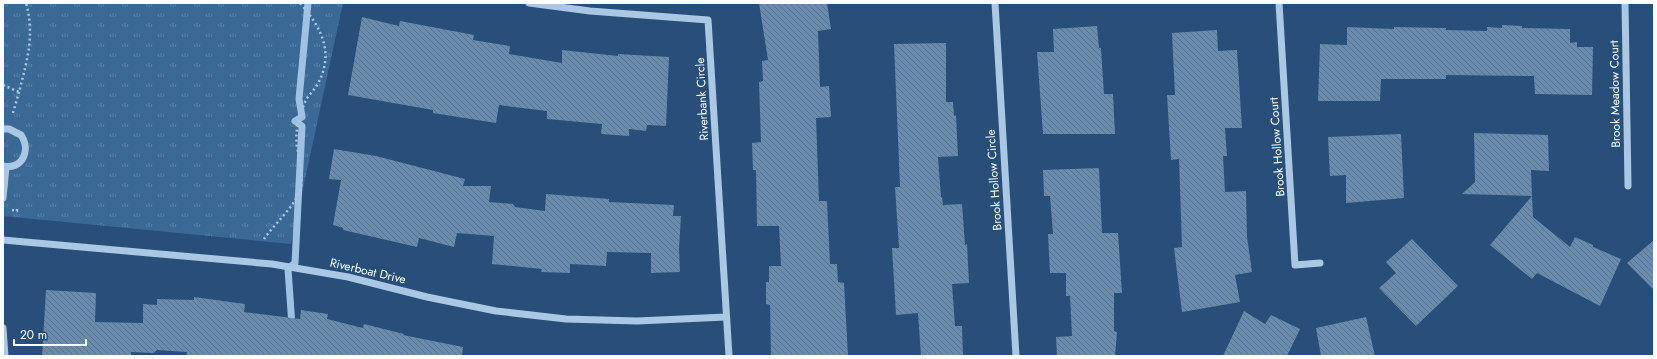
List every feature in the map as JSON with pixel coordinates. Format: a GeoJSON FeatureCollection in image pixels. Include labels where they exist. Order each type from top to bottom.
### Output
{"type":"FeatureCollection","features":[{"type":"Feature","properties":{"kind":"street","name":"Riverbank Circle"},"geometry":{"type":"LineString","coordinates":[[529,3],[590,12],[708,20],[729,356]]}},
{"type":"Feature","properties":{"kind":"street","name":"Brook Hollow Circle"},"geometry":{"type":"LineString","coordinates":[[994,3],[1016,356]]}},
{"type":"Feature","properties":{"kind":"street","name":"Brook Hollow Court"},"geometry":{"type":"LineString","coordinates":[[1279,3],[1295,265],[1320,263]]}},
{"type":"Feature","properties":{"kind":"street","name":"Brook Meadow Court"},"geometry":{"type":"LineString","coordinates":[[1625,3],[1628,186]]}},
{"type":"Feature","properties":{"kind":"street"},"geometry":{"type":"LineString","coordinates":[[3,129],[9,129],[21,135],[26,147],[23,159],[12,166],[4,166],[3,198]]}},
{"type":"Feature","properties":{"kind":"street","name":"Riverboat Drive"},"geometry":{"type":"LineString","coordinates":[[3,240],[272,264],[348,277],[427,297],[496,311],[566,319],[637,322],[726,317]]}},
{"type":"Feature","properties":{"kind":"street"},"geometry":{"type":"LineString","coordinates":[[3,328],[5,356]]}},
{"type":"Feature","properties":{"kind":"path"},"geometry":{"type":"LineString","coordinates":[[13,113],[30,49],[29,13],[26,3]]}},
{"type":"Feature","properties":{"kind":"path"},"geometry":{"type":"LineString","coordinates":[[264,239],[290,208],[300,187],[297,130],[306,101],[317,85],[324,68],[327,54],[313,18],[300,3]]}},
{"type":"Feature","properties":{"kind":"path"},"geometry":{"type":"LineString","coordinates":[[3,85],[19,92]]}},
{"type":"Feature","properties":{"kind":"green space"},"geometry":{"type":"Polygon","coordinates":[[[3,3],[343,3],[291,244],[3,216],[3,3]]]}},
{"type":"Feature","properties":{"kind":"building"},"geometry":{"type":"Polygon","coordinates":[[[759,3],[827,3],[831,29],[818,31],[820,87],[829,86],[831,117],[816,118],[819,201],[827,201],[830,264],[837,264],[838,282],[844,283],[848,356],[771,356],[770,305],[766,304],[766,282],[769,282],[769,266],[781,266],[779,226],[757,226],[756,170],[753,170],[752,143],[761,142],[759,82],[763,81],[762,61],[768,60],[759,3]]]}},
{"type":"Feature","properties":{"kind":"building"},"geometry":{"type":"Polygon","coordinates":[[[362,17],[399,26],[400,21],[474,35],[473,40],[510,46],[509,54],[562,63],[562,50],[618,56],[618,54],[669,57],[666,126],[647,125],[646,131],[629,129],[629,136],[601,134],[602,124],[547,119],[547,111],[499,105],[496,123],[433,113],[433,110],[348,95],[362,17]]]}},
{"type":"Feature","properties":{"kind":"building"},"geometry":{"type":"Polygon","coordinates":[[[1502,25],[1522,26],[1522,28],[1570,29],[1570,43],[1577,42],[1577,47],[1593,47],[1592,95],[1535,94],[1534,76],[1446,75],[1446,79],[1381,79],[1380,101],[1318,101],[1320,44],[1347,45],[1347,27],[1394,29],[1394,27],[1446,28],[1446,30],[1487,31],[1487,27],[1502,28],[1502,25]]]}},
{"type":"Feature","properties":{"kind":"building"},"geometry":{"type":"Polygon","coordinates":[[[1097,26],[1099,48],[1101,48],[1104,94],[1113,94],[1115,134],[1043,134],[1037,52],[1054,52],[1053,29],[1097,26]]]}},
{"type":"Feature","properties":{"kind":"building"},"geometry":{"type":"Polygon","coordinates":[[[1217,30],[1218,51],[1237,50],[1242,128],[1225,128],[1227,156],[1223,156],[1225,192],[1246,191],[1247,237],[1252,272],[1235,275],[1240,302],[1182,312],[1174,248],[1182,247],[1179,159],[1171,160],[1167,95],[1175,95],[1172,33],[1217,30]]]}},
{"type":"Feature","properties":{"kind":"building"},"geometry":{"type":"Polygon","coordinates":[[[946,43],[946,102],[953,102],[954,116],[956,115],[958,156],[938,157],[941,197],[943,205],[962,204],[965,245],[967,244],[969,283],[952,284],[955,326],[962,326],[963,356],[921,356],[918,313],[896,315],[892,248],[899,248],[895,187],[900,187],[894,44],[946,43]]]}},
{"type":"Feature","properties":{"kind":"building"},"geometry":{"type":"Polygon","coordinates":[[[1474,133],[1548,135],[1549,171],[1531,170],[1532,196],[1462,194],[1475,182],[1474,133]]]}},
{"type":"Feature","properties":{"kind":"building"},"geometry":{"type":"Polygon","coordinates":[[[1401,134],[1404,198],[1346,203],[1346,175],[1330,176],[1328,137],[1401,134]]]}},
{"type":"Feature","properties":{"kind":"building"},"geometry":{"type":"Polygon","coordinates":[[[334,149],[376,156],[465,179],[463,186],[491,186],[489,202],[513,204],[515,207],[545,211],[546,194],[609,199],[609,202],[674,205],[673,216],[681,216],[679,249],[680,272],[651,273],[651,253],[607,252],[606,266],[570,264],[570,273],[541,272],[542,269],[492,264],[494,236],[457,233],[454,247],[419,238],[417,247],[343,230],[343,228],[333,225],[341,180],[329,179],[334,149]]]}},
{"type":"Feature","properties":{"kind":"building"},"geometry":{"type":"Polygon","coordinates":[[[1099,168],[1102,233],[1118,233],[1122,293],[1114,293],[1114,331],[1117,332],[1115,356],[1057,356],[1056,337],[1072,336],[1070,296],[1066,296],[1066,273],[1050,273],[1048,234],[1053,234],[1050,196],[1044,196],[1043,170],[1099,168]]]}},
{"type":"Feature","properties":{"kind":"building"},"geometry":{"type":"Polygon","coordinates":[[[1532,196],[1533,217],[1570,247],[1575,237],[1593,245],[1593,247],[1621,259],[1600,306],[1537,273],[1532,279],[1490,245],[1532,196]]]}},
{"type":"Feature","properties":{"kind":"building"},"geometry":{"type":"Polygon","coordinates":[[[1412,239],[1458,286],[1416,326],[1379,288],[1396,273],[1386,262],[1412,239]]]}},
{"type":"Feature","properties":{"kind":"building"},"geometry":{"type":"Polygon","coordinates":[[[1654,240],[1654,290],[1627,263],[1654,240]]]}},
{"type":"Feature","properties":{"kind":"building"},"geometry":{"type":"Polygon","coordinates":[[[46,290],[96,293],[95,322],[143,323],[143,304],[157,305],[157,299],[194,300],[194,297],[245,304],[244,312],[300,319],[301,310],[328,314],[327,319],[363,328],[364,324],[404,334],[403,335],[463,347],[462,356],[186,356],[187,352],[157,350],[153,353],[131,352],[131,356],[42,356],[46,290]]]}},
{"type":"Feature","properties":{"kind":"building"},"geometry":{"type":"Polygon","coordinates":[[[1244,311],[1265,324],[1271,315],[1300,329],[1287,356],[1223,356],[1244,311]]]}},
{"type":"Feature","properties":{"kind":"building"},"geometry":{"type":"Polygon","coordinates":[[[1366,317],[1375,356],[1321,356],[1316,328],[1366,317]]]}},
{"type":"Feature","properties":{"kind":"waterway"},"geometry":{"type":"LineString","coordinates":[[292,326],[288,269],[295,263],[302,126],[295,121],[302,117],[299,99],[308,3]]}}]}
